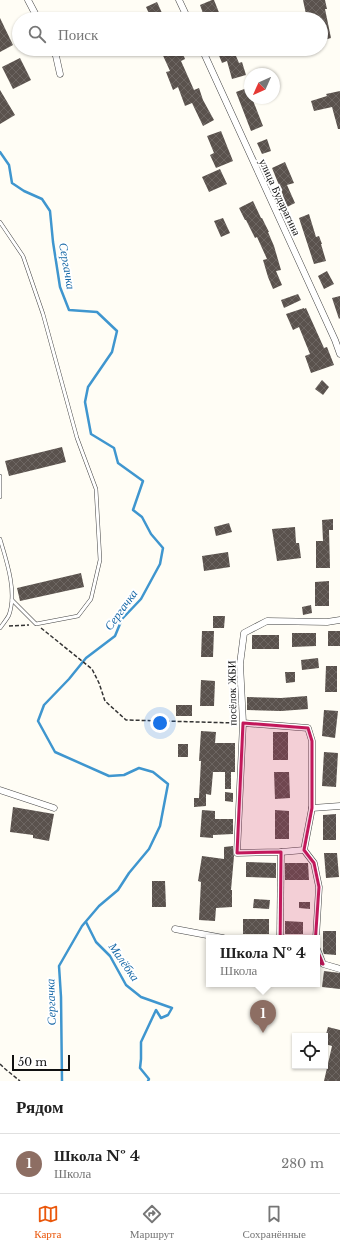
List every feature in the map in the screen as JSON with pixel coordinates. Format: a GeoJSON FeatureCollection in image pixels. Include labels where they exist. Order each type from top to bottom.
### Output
{"type":"FeatureCollection","features":[{"type":"Feature","properties":{"kind":"street"},"geometry":{"type":"LineString","coordinates":[[28,0],[34,12]]}},
{"type":"Feature","properties":{"kind":"street"},"geometry":{"type":"LineString","coordinates":[[179,0],[185,12]]}},
{"type":"Feature","properties":{"kind":"street"},"geometry":{"type":"LineString","coordinates":[[56,56],[60,74]]}},
{"type":"Feature","properties":{"kind":"street","name":"улица Бударагина"},"geometry":{"type":"LineString","coordinates":[[205,56],[337,340],[340,354]]}},
{"type":"Feature","properties":{"kind":"street","name":"посёлок ЖБИ"},"geometry":{"type":"LineString","coordinates":[[281,852],[237,853],[243,723],[240,664],[244,633],[267,621],[327,622],[340,620]]}},
{"type":"Feature","properties":{"kind":"street"},"geometry":{"type":"LineString","coordinates":[[243,723],[308,728],[312,742],[312,808],[304,850],[314,863],[319,887],[316,935]]}},
{"type":"Feature","properties":{"kind":"street"},"geometry":{"type":"LineString","coordinates":[[0,790],[54,808]]}},
{"type":"Feature","properties":{"kind":"street"},"geometry":{"type":"LineString","coordinates":[[312,808],[340,806]]}},
{"type":"Feature","properties":{"kind":"street"},"geometry":{"type":"LineString","coordinates":[[280,935],[281,852],[304,850]]}},
{"type":"Feature","properties":{"kind":"street"},"geometry":{"type":"LineString","coordinates":[[175,929],[207,935]]}},
{"type":"Feature","properties":{"kind":"street"},"geometry":{"type":"LineString","coordinates":[[320,963],[340,969]]}},
{"type":"Feature","properties":{"kind":"lane"},"geometry":{"type":"LineString","coordinates":[[0,222],[23,256],[43,314],[77,438],[96,489],[100,560],[91,599],[78,616],[36,624],[12,600]]}},
{"type":"Feature","properties":{"kind":"lane"},"geometry":{"type":"LineString","coordinates":[[0,476],[0,497]]}},
{"type":"Feature","properties":{"kind":"lane"},"geometry":{"type":"LineString","coordinates":[[0,540],[9,568],[12,600],[9,616],[0,627]]}},
{"type":"Feature","properties":{"kind":"path"},"geometry":{"type":"LineString","coordinates":[[0,627],[36,624],[92,669],[99,683],[105,701],[126,720],[243,723]]}},
{"type":"Feature","properties":{"kind":"path"},"geometry":{"type":"LineString","coordinates":[[0,1064],[20,1081]]}},
{"type":"Feature","properties":{"kind":"highlighted area"},"geometry":{"type":"Polygon","coordinates":[[[243,723],[308,728],[312,741],[312,808],[304,850],[314,863],[319,887],[315,945],[323,964],[280,949],[281,852],[237,853],[243,723]]]}},
{"type":"Feature","properties":{"kind":"building"},"geometry":{"type":"Polygon","coordinates":[[[214,0],[219,12],[202,12],[200,5],[214,0]]]}},
{"type":"Feature","properties":{"kind":"building"},"geometry":{"type":"Polygon","coordinates":[[[303,0],[325,0],[327,9],[325,9],[326,12],[306,12],[303,0]]]}},
{"type":"Feature","properties":{"kind":"building"},"geometry":{"type":"Polygon","coordinates":[[[157,2],[162,12],[148,12],[146,7],[157,2]]]}},
{"type":"Feature","properties":{"kind":"building"},"geometry":{"type":"Polygon","coordinates":[[[0,18],[12,46],[0,52],[0,18]]]}},
{"type":"Feature","properties":{"kind":"building"},"geometry":{"type":"Polygon","coordinates":[[[328,24],[331,38],[328,39],[328,24]]]}},
{"type":"Feature","properties":{"kind":"building"},"geometry":{"type":"Polygon","coordinates":[[[163,56],[184,56],[185,59],[181,61],[194,90],[199,88],[203,100],[214,120],[203,126],[192,103],[185,106],[178,87],[173,90],[166,72],[170,71],[163,56]]]}},
{"type":"Feature","properties":{"kind":"building"},"geometry":{"type":"Polygon","coordinates":[[[219,56],[236,56],[239,63],[242,62],[244,76],[232,79],[227,61],[222,63],[219,56]]]}},
{"type":"Feature","properties":{"kind":"building"},"geometry":{"type":"Polygon","coordinates":[[[20,58],[31,80],[13,89],[2,67],[20,58]]]}},
{"type":"Feature","properties":{"kind":"building"},"geometry":{"type":"Polygon","coordinates":[[[244,89],[244,104],[254,104],[263,126],[251,131],[236,92],[244,89]]]}},
{"type":"Feature","properties":{"kind":"building"},"geometry":{"type":"Polygon","coordinates":[[[0,90],[15,115],[0,124],[0,90]]]}},
{"type":"Feature","properties":{"kind":"building"},"geometry":{"type":"Polygon","coordinates":[[[340,91],[340,129],[338,129],[332,107],[314,111],[311,101],[327,96],[326,94],[340,91]]]}},
{"type":"Feature","properties":{"kind":"building"},"geometry":{"type":"Polygon","coordinates":[[[221,131],[233,161],[216,168],[210,155],[214,153],[207,136],[221,131]]]}},
{"type":"Feature","properties":{"kind":"building"},"geometry":{"type":"Polygon","coordinates":[[[267,139],[271,151],[262,154],[257,143],[267,139]]]}},
{"type":"Feature","properties":{"kind":"building"},"geometry":{"type":"Polygon","coordinates":[[[285,162],[294,183],[287,185],[295,203],[287,207],[272,168],[285,162]]]}},
{"type":"Feature","properties":{"kind":"building"},"geometry":{"type":"Polygon","coordinates":[[[220,169],[227,184],[209,192],[202,177],[220,169]]]}},
{"type":"Feature","properties":{"kind":"building"},"geometry":{"type":"Polygon","coordinates":[[[253,201],[269,232],[281,270],[276,271],[282,285],[273,289],[263,260],[267,259],[257,237],[255,238],[239,208],[253,201]]]}},
{"type":"Feature","properties":{"kind":"building"},"geometry":{"type":"Polygon","coordinates":[[[309,214],[316,237],[319,236],[322,244],[326,261],[314,264],[299,218],[309,214]]]}},
{"type":"Feature","properties":{"kind":"building"},"geometry":{"type":"Polygon","coordinates":[[[223,218],[230,233],[221,237],[214,221],[223,218]]]}},
{"type":"Feature","properties":{"kind":"building"},"geometry":{"type":"Polygon","coordinates":[[[327,271],[334,284],[324,289],[318,276],[327,271]]]}},
{"type":"Feature","properties":{"kind":"building"},"geometry":{"type":"Polygon","coordinates":[[[298,294],[301,300],[284,308],[281,300],[298,294]]]}},
{"type":"Feature","properties":{"kind":"building"},"geometry":{"type":"Polygon","coordinates":[[[340,296],[340,318],[339,319],[332,298],[340,296]]]}},
{"type":"Feature","properties":{"kind":"building"},"geometry":{"type":"Polygon","coordinates":[[[306,308],[324,348],[327,347],[334,365],[311,373],[305,356],[310,354],[299,327],[293,330],[286,314],[306,308]]]}},
{"type":"Feature","properties":{"kind":"building"},"geometry":{"type":"Polygon","coordinates":[[[322,380],[329,387],[323,395],[315,389],[322,380]]]}},
{"type":"Feature","properties":{"kind":"building"},"geometry":{"type":"Polygon","coordinates":[[[62,447],[66,462],[9,476],[5,461],[62,447]]]}},
{"type":"Feature","properties":{"kind":"building"},"geometry":{"type":"Polygon","coordinates":[[[333,519],[333,530],[329,530],[330,568],[316,568],[316,541],[323,541],[322,520],[333,519]]]}},
{"type":"Feature","properties":{"kind":"building"},"geometry":{"type":"Polygon","coordinates":[[[229,523],[232,532],[216,536],[214,527],[229,523]]]}},
{"type":"Feature","properties":{"kind":"building"},"geometry":{"type":"Polygon","coordinates":[[[295,527],[296,543],[299,543],[301,558],[277,561],[272,529],[295,527]]]}},
{"type":"Feature","properties":{"kind":"building"},"geometry":{"type":"Polygon","coordinates":[[[228,552],[230,567],[204,571],[202,556],[228,552]]]}},
{"type":"Feature","properties":{"kind":"building"},"geometry":{"type":"Polygon","coordinates":[[[81,573],[84,587],[20,601],[17,588],[81,573]]]}},
{"type":"Feature","properties":{"kind":"building"},"geometry":{"type":"Polygon","coordinates":[[[329,581],[329,606],[315,606],[315,582],[329,581]]]}},
{"type":"Feature","properties":{"kind":"building"},"geometry":{"type":"Polygon","coordinates":[[[311,605],[312,613],[303,615],[302,607],[311,605]]]}},
{"type":"Feature","properties":{"kind":"building"},"geometry":{"type":"Polygon","coordinates":[[[213,616],[225,616],[224,628],[213,628],[213,616]]]}},
{"type":"Feature","properties":{"kind":"building"},"geometry":{"type":"Polygon","coordinates":[[[202,631],[214,631],[213,657],[201,657],[202,631]]]}},
{"type":"Feature","properties":{"kind":"building"},"geometry":{"type":"Polygon","coordinates":[[[328,631],[340,631],[340,646],[328,646],[328,631]]]}},
{"type":"Feature","properties":{"kind":"building"},"geometry":{"type":"Polygon","coordinates":[[[292,633],[316,633],[316,646],[292,647],[292,633]]]}},
{"type":"Feature","properties":{"kind":"building"},"geometry":{"type":"Polygon","coordinates":[[[252,635],[279,635],[279,649],[252,649],[252,635]]]}},
{"type":"Feature","properties":{"kind":"building"},"geometry":{"type":"Polygon","coordinates":[[[318,658],[319,668],[302,670],[301,660],[318,658]]]}},
{"type":"Feature","properties":{"kind":"building"},"geometry":{"type":"Polygon","coordinates":[[[326,666],[337,666],[337,692],[325,692],[326,666]]]}},
{"type":"Feature","properties":{"kind":"building"},"geometry":{"type":"Polygon","coordinates":[[[285,672],[295,672],[295,682],[286,683],[285,672]]]}},
{"type":"Feature","properties":{"kind":"building"},"geometry":{"type":"Polygon","coordinates":[[[201,680],[215,681],[214,706],[200,706],[201,680]]]}},
{"type":"Feature","properties":{"kind":"building"},"geometry":{"type":"Polygon","coordinates":[[[307,696],[308,709],[281,711],[247,710],[247,697],[281,698],[307,696]]]}},
{"type":"Feature","properties":{"kind":"building"},"geometry":{"type":"Polygon","coordinates":[[[176,705],[192,705],[192,716],[176,716],[176,705]]]}},
{"type":"Feature","properties":{"kind":"building"},"geometry":{"type":"Polygon","coordinates":[[[324,710],[338,711],[335,738],[322,736],[324,710]]]}},
{"type":"Feature","properties":{"kind":"building"},"geometry":{"type":"Polygon","coordinates":[[[201,731],[216,732],[215,743],[235,743],[235,772],[231,772],[231,789],[225,789],[225,772],[213,772],[211,795],[206,794],[206,806],[194,807],[194,798],[199,798],[201,731]]]}},
{"type":"Feature","properties":{"kind":"building"},"geometry":{"type":"Polygon","coordinates":[[[273,732],[288,732],[288,760],[273,760],[273,732]]]}},
{"type":"Feature","properties":{"kind":"building"},"geometry":{"type":"Polygon","coordinates":[[[178,744],[188,744],[188,757],[178,757],[178,744]]]}},
{"type":"Feature","properties":{"kind":"building"},"geometry":{"type":"Polygon","coordinates":[[[324,752],[338,753],[336,787],[322,786],[324,752]]]}},
{"type":"Feature","properties":{"kind":"building"},"geometry":{"type":"Polygon","coordinates":[[[274,772],[289,772],[290,798],[275,799],[274,772]]]}},
{"type":"Feature","properties":{"kind":"building"},"geometry":{"type":"Polygon","coordinates":[[[225,792],[233,793],[233,802],[225,801],[225,792]]]}},
{"type":"Feature","properties":{"kind":"building"},"geometry":{"type":"Polygon","coordinates":[[[13,807],[54,814],[49,841],[33,838],[33,835],[10,832],[13,807]]]}},
{"type":"Feature","properties":{"kind":"building"},"geometry":{"type":"Polygon","coordinates":[[[202,810],[215,811],[215,819],[233,819],[233,834],[213,835],[213,838],[200,837],[202,810]]]}},
{"type":"Feature","properties":{"kind":"building"},"geometry":{"type":"Polygon","coordinates":[[[275,810],[289,811],[289,839],[275,839],[275,810]]]}},
{"type":"Feature","properties":{"kind":"building"},"geometry":{"type":"Polygon","coordinates":[[[336,814],[336,840],[323,840],[323,815],[336,814]]]}},
{"type":"Feature","properties":{"kind":"building"},"geometry":{"type":"Polygon","coordinates":[[[233,846],[234,856],[231,890],[232,907],[216,908],[215,921],[199,920],[201,882],[198,881],[202,856],[224,859],[224,847],[233,846]]]}},
{"type":"Feature","properties":{"kind":"building"},"geometry":{"type":"Polygon","coordinates":[[[324,853],[337,853],[339,877],[326,878],[324,853]]]}},
{"type":"Feature","properties":{"kind":"building"},"geometry":{"type":"Polygon","coordinates":[[[246,862],[276,863],[276,878],[246,877],[246,862]]]}},
{"type":"Feature","properties":{"kind":"building"},"geometry":{"type":"Polygon","coordinates":[[[285,863],[308,863],[309,880],[285,880],[285,863]]]}},
{"type":"Feature","properties":{"kind":"building"},"geometry":{"type":"Polygon","coordinates":[[[152,881],[165,881],[166,907],[152,907],[152,881]]]}},
{"type":"Feature","properties":{"kind":"building"},"geometry":{"type":"Polygon","coordinates":[[[254,899],[270,900],[269,909],[253,908],[254,899]]]}},
{"type":"Feature","properties":{"kind":"building"},"geometry":{"type":"Polygon","coordinates":[[[299,902],[310,902],[310,909],[299,908],[299,902]]]}},
{"type":"Feature","properties":{"kind":"building"},"geometry":{"type":"Polygon","coordinates":[[[243,919],[269,919],[269,934],[243,934],[243,919]]]}},
{"type":"Feature","properties":{"kind":"building"},"geometry":{"type":"Polygon","coordinates":[[[285,921],[303,922],[303,934],[285,934],[285,921]]]}},
{"type":"Feature","properties":{"kind":"building"},"geometry":{"type":"Polygon","coordinates":[[[323,931],[336,931],[336,955],[324,954],[323,931]]]}},
{"type":"Feature","properties":{"kind":"building"},"geometry":{"type":"Polygon","coordinates":[[[324,971],[340,973],[340,989],[322,987],[324,971]]]}},
{"type":"Feature","properties":{"kind":"building"},"geometry":{"type":"Polygon","coordinates":[[[328,1027],[340,1030],[340,1081],[324,1081],[328,1069],[332,1046],[328,1045],[328,1033],[326,1033],[328,1027]]]}},
{"type":"Feature","properties":{"kind":"waterway","name":"Сергачка"},"geometry":{"type":"LineString","coordinates":[[0,152],[9,165],[12,183],[24,191],[42,199],[50,211],[60,287],[69,310],[97,312],[117,331],[112,352],[88,387],[85,402],[91,434],[114,448],[118,463],[143,481],[133,510],[142,517],[151,534],[163,548],[160,564],[141,599],[122,619],[115,636],[86,658],[69,679],[44,705],[38,721],[55,752],[109,776],[124,775],[139,768],[153,772],[168,784],[160,826],[149,849],[129,873],[118,890],[99,906],[82,926],[59,966],[62,1081]]}},
{"type":"Feature","properties":{"kind":"waterway","name":"Малёбка"},"geometry":{"type":"LineString","coordinates":[[86,922],[96,942],[110,956],[126,985],[141,997],[172,1008],[168,1015],[161,1018],[156,1010],[141,1042],[140,1068],[149,1079],[148,1081]]}},
{"type":"Feature","properties":{"kind":"place","name":"Школа № 4"},"geometry":{"type":"Point","coordinates":[263,1033]}}]}
